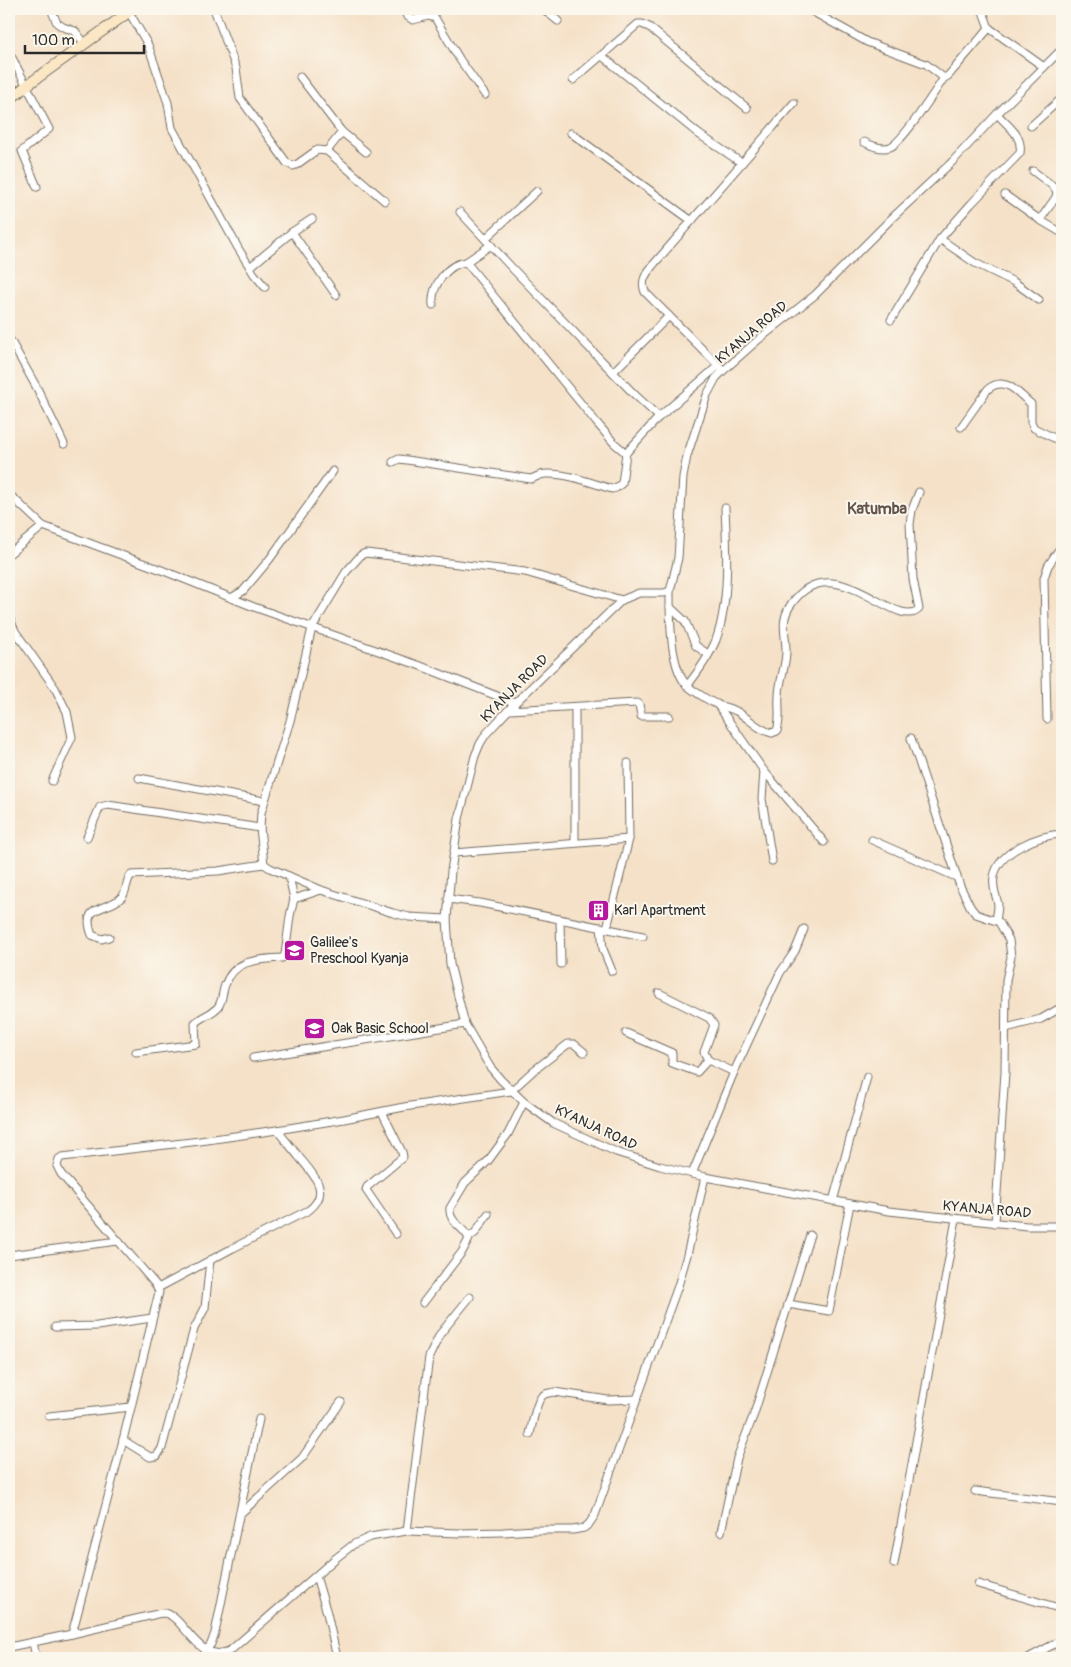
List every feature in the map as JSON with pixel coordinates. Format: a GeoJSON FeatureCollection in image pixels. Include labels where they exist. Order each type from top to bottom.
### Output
{"type":"FeatureCollection","features":[{"type":"Feature","properties":{"kind":"main road"},"geometry":{"type":"LineString","coordinates":[[9,100],[131,10]]}},
{"type":"Feature","properties":{"kind":"street"},"geometry":{"type":"LineString","coordinates":[[51,9],[57,23],[74,31],[85,44]]}},
{"type":"Feature","properties":{"kind":"street"},"geometry":{"type":"LineString","coordinates":[[214,9],[236,68],[240,98],[288,163],[293,166],[317,150],[327,151],[385,201]]}},
{"type":"Feature","properties":{"kind":"street"},"geometry":{"type":"LineString","coordinates":[[402,9],[412,20],[428,16],[435,18],[484,95]]}},
{"type":"Feature","properties":{"kind":"street"},"geometry":{"type":"LineString","coordinates":[[543,9],[558,21]]}},
{"type":"Feature","properties":{"kind":"street"},"geometry":{"type":"LineString","coordinates":[[808,9],[868,42],[926,64],[944,78]]}},
{"type":"Feature","properties":{"kind":"street"},"geometry":{"type":"LineString","coordinates":[[982,9],[989,28],[1044,66]]}},
{"type":"Feature","properties":{"kind":"street"},"geometry":{"type":"LineString","coordinates":[[131,10],[148,45],[168,103],[172,128],[250,268],[265,287]]}},
{"type":"Feature","properties":{"kind":"street"},"geometry":{"type":"LineString","coordinates":[[573,80],[631,29],[638,24],[642,24],[649,27],[747,108]]}},
{"type":"Feature","properties":{"kind":"street"},"geometry":{"type":"LineString","coordinates":[[864,142],[883,148],[895,144],[944,78],[948,76],[989,28]]}},
{"type":"Feature","properties":{"kind":"street","name":"KYANJA ROAD"},"geometry":{"type":"LineString","coordinates":[[1062,49],[952,162],[892,218],[815,295],[720,368],[707,395],[687,456],[683,477],[678,558],[670,591],[639,594],[622,600],[515,703],[486,734],[475,756],[459,819],[447,919],[450,964],[465,1024],[490,1067],[511,1091],[553,1123],[616,1152],[660,1166],[706,1177],[889,1211],[1028,1226],[1062,1226]]}},
{"type":"Feature","properties":{"kind":"street"},"geometry":{"type":"LineString","coordinates":[[9,52],[50,129],[22,151],[37,187]]}},
{"type":"Feature","properties":{"kind":"street"},"geometry":{"type":"LineString","coordinates":[[602,56],[700,135],[742,163]]}},
{"type":"Feature","properties":{"kind":"street"},"geometry":{"type":"LineString","coordinates":[[300,77],[342,132],[366,152]]}},
{"type":"Feature","properties":{"kind":"street"},"geometry":{"type":"LineString","coordinates":[[1031,126],[1062,100]]}},
{"type":"Feature","properties":{"kind":"street"},"geometry":{"type":"LineString","coordinates":[[393,462],[399,459],[531,479],[546,474],[559,475],[612,489],[622,483],[626,453],[659,417],[720,368],[644,292],[642,287],[643,281],[654,264],[794,103]]}},
{"type":"Feature","properties":{"kind":"street"},"geometry":{"type":"LineString","coordinates":[[891,320],[940,239],[1020,153],[1021,146],[1016,134],[997,114]]}},
{"type":"Feature","properties":{"kind":"street"},"geometry":{"type":"LineString","coordinates":[[327,151],[342,132]]}},
{"type":"Feature","properties":{"kind":"street"},"geometry":{"type":"LineString","coordinates":[[571,133],[692,221]]}},
{"type":"Feature","properties":{"kind":"street"},"geometry":{"type":"LineString","coordinates":[[1034,171],[1057,191],[1056,197],[1040,220]]}},
{"type":"Feature","properties":{"kind":"street"},"geometry":{"type":"LineString","coordinates":[[433,305],[433,293],[445,274],[453,266],[466,262],[537,191]]}},
{"type":"Feature","properties":{"kind":"street"},"geometry":{"type":"LineString","coordinates":[[1005,195],[1062,233]]}},
{"type":"Feature","properties":{"kind":"street"},"geometry":{"type":"LineString","coordinates":[[460,212],[640,401],[659,417]]}},
{"type":"Feature","properties":{"kind":"street"},"geometry":{"type":"LineString","coordinates":[[250,268],[292,232],[312,219]]}},
{"type":"Feature","properties":{"kind":"street"},"geometry":{"type":"LineString","coordinates":[[292,232],[316,269],[336,295]]}},
{"type":"Feature","properties":{"kind":"street"},"geometry":{"type":"LineString","coordinates":[[940,239],[975,263],[1014,282],[1039,300]]}},
{"type":"Feature","properties":{"kind":"street"},"geometry":{"type":"LineString","coordinates":[[466,262],[596,422],[614,443],[626,453]]}},
{"type":"Feature","properties":{"kind":"street"},"geometry":{"type":"LineString","coordinates":[[613,372],[668,316]]}},
{"type":"Feature","properties":{"kind":"street"},"geometry":{"type":"LineString","coordinates":[[9,338],[37,388],[64,444]]}},
{"type":"Feature","properties":{"kind":"street"},"geometry":{"type":"LineString","coordinates":[[961,427],[988,389],[994,384],[1001,383],[1013,389],[1031,404],[1034,428],[1062,442]]}},
{"type":"Feature","properties":{"kind":"street"},"geometry":{"type":"LineString","coordinates":[[231,598],[243,591],[269,560],[333,471]]}},
{"type":"Feature","properties":{"kind":"street"},"geometry":{"type":"LineString","coordinates":[[670,591],[670,625],[674,654],[680,674],[687,686],[716,704],[736,711],[766,732],[772,733],[777,730],[780,716],[779,696],[786,651],[783,624],[785,616],[800,592],[816,584],[830,582],[842,585],[900,612],[911,614],[915,613],[918,609],[919,604],[913,579],[910,524],[912,510],[919,492]]}},
{"type":"Feature","properties":{"kind":"street"},"geometry":{"type":"LineString","coordinates":[[9,494],[43,526],[231,598],[418,665],[515,703]]}},
{"type":"Feature","properties":{"kind":"street"},"geometry":{"type":"LineString","coordinates":[[687,686],[704,664],[716,640],[721,620],[726,584],[725,508]]}},
{"type":"Feature","properties":{"kind":"street"},"geometry":{"type":"LineString","coordinates":[[9,554],[43,526]]}},
{"type":"Feature","properties":{"kind":"street"},"geometry":{"type":"LineString","coordinates":[[1048,719],[1044,578],[1048,566],[1062,545]]}},
{"type":"Feature","properties":{"kind":"street"},"geometry":{"type":"LineString","coordinates":[[264,864],[260,828],[264,801],[290,721],[312,628],[346,572],[362,555],[366,553],[525,572],[622,600]]}},
{"type":"Feature","properties":{"kind":"street"},"geometry":{"type":"LineString","coordinates":[[670,607],[689,626],[693,642],[696,646],[708,654]]}},
{"type":"Feature","properties":{"kind":"street"},"geometry":{"type":"LineString","coordinates":[[9,617],[15,631],[55,688],[67,712],[72,737],[52,780]]}},
{"type":"Feature","properties":{"kind":"street"},"geometry":{"type":"LineString","coordinates":[[509,710],[637,703],[639,704],[641,716],[669,716]]}},
{"type":"Feature","properties":{"kind":"street"},"geometry":{"type":"LineString","coordinates":[[716,704],[764,771],[824,842]]}},
{"type":"Feature","properties":{"kind":"street"},"geometry":{"type":"LineString","coordinates":[[575,707],[575,843]]}},
{"type":"Feature","properties":{"kind":"street"},"geometry":{"type":"LineString","coordinates":[[911,738],[956,877],[971,908],[983,918],[999,922],[1007,934],[1011,948],[1012,957],[1006,980],[1006,1028],[995,1223]]}},
{"type":"Feature","properties":{"kind":"street"},"geometry":{"type":"LineString","coordinates":[[612,971],[603,949],[604,928],[629,839],[628,763]]}},
{"type":"Feature","properties":{"kind":"street"},"geometry":{"type":"LineString","coordinates":[[764,771],[762,799],[772,861]]}},
{"type":"Feature","properties":{"kind":"street"},"geometry":{"type":"LineString","coordinates":[[139,778],[264,801]]}},
{"type":"Feature","properties":{"kind":"street"},"geometry":{"type":"LineString","coordinates":[[87,837],[100,807],[108,805],[260,828]]}},
{"type":"Feature","properties":{"kind":"street"},"geometry":{"type":"LineString","coordinates":[[996,920],[998,905],[993,884],[997,867],[1002,859],[1011,851],[1054,834],[1062,834]]}},
{"type":"Feature","properties":{"kind":"street"},"geometry":{"type":"LineString","coordinates":[[454,853],[629,839]]}},
{"type":"Feature","properties":{"kind":"street"},"geometry":{"type":"LineString","coordinates":[[872,840],[956,877]]}},
{"type":"Feature","properties":{"kind":"street"},"geometry":{"type":"LineString","coordinates":[[109,938],[102,939],[92,935],[89,927],[89,918],[94,911],[118,900],[124,895],[127,880],[131,875],[218,871],[264,864],[321,890],[409,917],[447,919]]}},
{"type":"Feature","properties":{"kind":"street"},"geometry":{"type":"LineString","coordinates":[[136,1052],[196,1044],[195,1022],[214,1011],[219,1005],[225,983],[240,966],[249,961],[282,958],[285,955],[294,899],[289,876]]}},
{"type":"Feature","properties":{"kind":"street"},"geometry":{"type":"LineString","coordinates":[[294,899],[321,890]]}},
{"type":"Feature","properties":{"kind":"street"},"geometry":{"type":"LineString","coordinates":[[448,899],[480,903],[642,936]]}},
{"type":"Feature","properties":{"kind":"street"},"geometry":{"type":"LineString","coordinates":[[560,919],[561,964]]}},
{"type":"Feature","properties":{"kind":"street"},"geometry":{"type":"LineString","coordinates":[[692,1174],[734,1072],[780,974],[795,951],[804,929]]}},
{"type":"Feature","properties":{"kind":"street"},"geometry":{"type":"LineString","coordinates":[[659,994],[713,1021],[714,1025],[704,1052],[708,1060],[734,1072]]}},
{"type":"Feature","properties":{"kind":"street"},"geometry":{"type":"LineString","coordinates":[[1006,1028],[1041,1019],[1062,1007]]}},
{"type":"Feature","properties":{"kind":"street"},"geometry":{"type":"LineString","coordinates":[[253,1058],[465,1024]]}},
{"type":"Feature","properties":{"kind":"street"},"geometry":{"type":"LineString","coordinates":[[626,1033],[672,1053],[672,1063],[694,1072],[698,1071],[708,1060]]}},
{"type":"Feature","properties":{"kind":"street"},"geometry":{"type":"LineString","coordinates":[[72,1634],[124,1440],[159,1295],[158,1288],[61,1174],[57,1166],[60,1159],[62,1157],[277,1130],[511,1091],[568,1044],[574,1044],[584,1052]]}},
{"type":"Feature","properties":{"kind":"street"},"geometry":{"type":"LineString","coordinates":[[833,1201],[867,1077]]}},
{"type":"Feature","properties":{"kind":"street"},"geometry":{"type":"LineString","coordinates":[[469,1237],[452,1219],[449,1213],[450,1208],[465,1183],[488,1161],[508,1134],[524,1102]]}},
{"type":"Feature","properties":{"kind":"street"},"geometry":{"type":"LineString","coordinates":[[382,1112],[403,1157],[367,1187],[366,1190],[396,1234]]}},
{"type":"Feature","properties":{"kind":"street"},"geometry":{"type":"LineString","coordinates":[[158,1288],[315,1206],[320,1188],[316,1178],[277,1130]]}},
{"type":"Feature","properties":{"kind":"street"},"geometry":{"type":"LineString","coordinates":[[9,1647],[165,1613],[173,1617],[196,1645],[205,1652],[219,1656],[226,1654],[354,1544],[370,1537],[407,1531],[459,1533],[573,1530],[584,1528],[595,1515],[678,1286],[706,1177]]}},
{"type":"Feature","properties":{"kind":"street"},"geometry":{"type":"LineString","coordinates":[[788,1304],[829,1311],[850,1204]]}},
{"type":"Feature","properties":{"kind":"street"},"geometry":{"type":"LineString","coordinates":[[423,1303],[468,1243],[469,1237],[475,1233],[488,1214]]}},
{"type":"Feature","properties":{"kind":"street"},"geometry":{"type":"LineString","coordinates":[[894,1564],[956,1219]]}},
{"type":"Feature","properties":{"kind":"street"},"geometry":{"type":"LineString","coordinates":[[721,1532],[737,1458],[754,1414],[810,1235]]}},
{"type":"Feature","properties":{"kind":"street"},"geometry":{"type":"LineString","coordinates":[[9,1255],[118,1240]]}},
{"type":"Feature","properties":{"kind":"street"},"geometry":{"type":"LineString","coordinates":[[124,1440],[150,1457],[157,1456],[162,1448],[194,1329],[205,1308],[210,1260]]}},
{"type":"Feature","properties":{"kind":"street"},"geometry":{"type":"LineString","coordinates":[[407,1531],[429,1357],[440,1334],[470,1297]]}},
{"type":"Feature","properties":{"kind":"street"},"geometry":{"type":"LineString","coordinates":[[55,1327],[97,1326],[152,1318]]}},
{"type":"Feature","properties":{"kind":"street"},"geometry":{"type":"LineString","coordinates":[[530,1434],[538,1402],[541,1396],[546,1394],[554,1392],[608,1400],[637,1399]]}},
{"type":"Feature","properties":{"kind":"street"},"geometry":{"type":"LineString","coordinates":[[240,1514],[302,1458],[340,1402]]}},
{"type":"Feature","properties":{"kind":"street"},"geometry":{"type":"LineString","coordinates":[[48,1416],[131,1407]]}},
{"type":"Feature","properties":{"kind":"street"},"geometry":{"type":"LineString","coordinates":[[205,1652],[211,1644],[215,1633],[259,1419]]}},
{"type":"Feature","properties":{"kind":"street"},"geometry":{"type":"LineString","coordinates":[[975,1491],[1062,1502]]}},
{"type":"Feature","properties":{"kind":"street"},"geometry":{"type":"LineString","coordinates":[[316,1576],[337,1658]]}},
{"type":"Feature","properties":{"kind":"street"},"geometry":{"type":"LineString","coordinates":[[978,1584],[1062,1608],[1060,1658]]}},
{"type":"Feature","properties":{"kind":"street"},"geometry":{"type":"LineString","coordinates":[[1028,1658],[1060,1641]]}},
{"type":"Feature","properties":{"kind":"street"},"geometry":{"type":"LineString","coordinates":[[33,1642],[36,1658]]}},
{"type":"Feature","properties":{"kind":"place","name":"Karl Apartment"},"geometry":{"type":"Point","coordinates":[598,910]}},
{"type":"Feature","properties":{"kind":"place","name":"Galilee's Preschool Kyanja"},"geometry":{"type":"Point","coordinates":[294,950]}},
{"type":"Feature","properties":{"kind":"place","name":"Oak Basic School"},"geometry":{"type":"Point","coordinates":[315,1028]}},
{"type":"Feature","properties":{"kind":"district","name":"Katumba"},"geometry":{"type":"Point","coordinates":[877,508]}}]}
